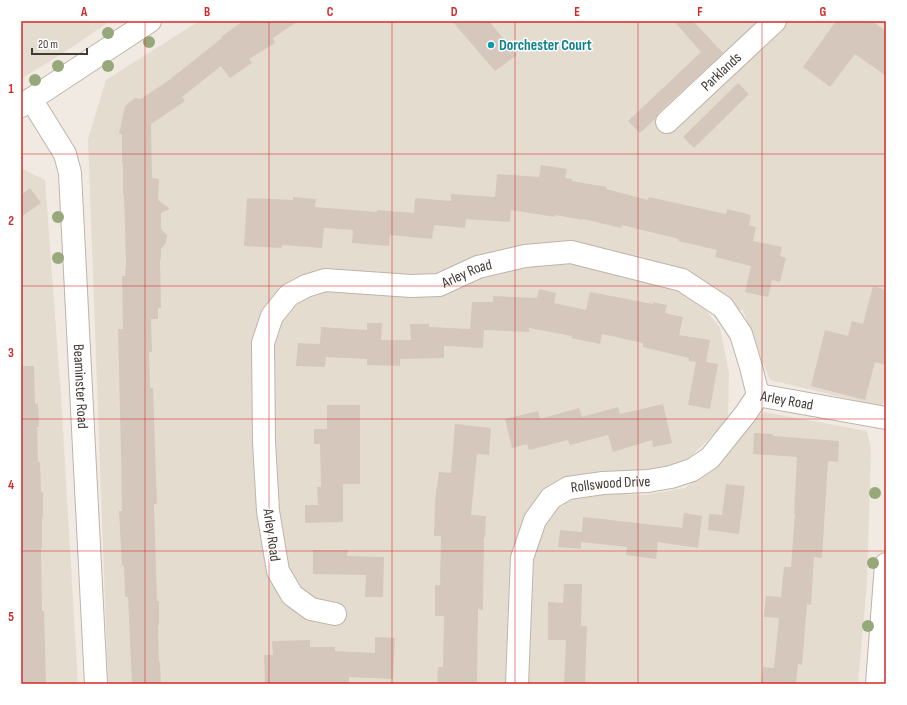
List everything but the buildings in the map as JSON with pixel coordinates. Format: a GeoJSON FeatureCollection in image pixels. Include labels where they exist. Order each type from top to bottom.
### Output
{"type":"FeatureCollection","features":[{"type":"Feature","properties":{"kind":"street"},"geometry":{"type":"LineString","coordinates":[[26,102],[150,21]]}},
{"type":"Feature","properties":{"kind":"street","name":"Parklands"},"geometry":{"type":"LineString","coordinates":[[667,122],[775,21]]}},
{"type":"Feature","properties":{"kind":"street","name":"Beaminster Road"},"geometry":{"type":"LineString","coordinates":[[26,102],[65,154],[70,173],[96,684]]}},
{"type":"Feature","properties":{"kind":"street","name":"Arley Road"},"geometry":{"type":"LineString","coordinates":[[335,614],[311,609],[292,595],[278,571],[268,511],[264,442],[263,343],[272,316],[289,295],[306,286],[325,280],[411,286],[439,285],[478,267],[519,258],[571,252],[682,280],[723,307],[741,334],[758,395],[886,418]]}},
{"type":"Feature","properties":{"kind":"street","name":"Rollswood Drive"},"geometry":{"type":"LineString","coordinates":[[517,684],[522,558],[535,520],[551,498],[568,488],[603,483],[648,481],[671,477],[692,470],[710,458],[746,413],[758,395]]}},
{"type":"Feature","properties":{"kind":"street"},"geometry":{"type":"LineString","coordinates":[[881,673],[886,564]]}},
{"type":"Feature","properties":{"kind":"shaded area"},"geometry":{"type":"Polygon","coordinates":[[[21,21],[110,21],[74,46],[21,79],[21,21]]]}},
{"type":"Feature","properties":{"kind":"shaded area"},"geometry":{"type":"Polygon","coordinates":[[[199,21],[886,21],[886,401],[880,406],[770,380],[743,310],[705,309],[720,328],[729,373],[728,415],[718,430],[684,463],[601,493],[644,495],[685,488],[714,464],[763,412],[867,431],[871,448],[867,583],[858,684],[108,684],[88,139],[106,80],[199,21]]]}},
{"type":"Feature","properties":{"kind":"shaded area"},"geometry":{"type":"Polygon","coordinates":[[[21,168],[45,180],[61,396],[78,684],[21,684],[21,168]]]}},
{"type":"Feature","properties":{"kind":"place","name":"Dorchester Court"},"geometry":{"type":"Point","coordinates":[491,45]}}]}
